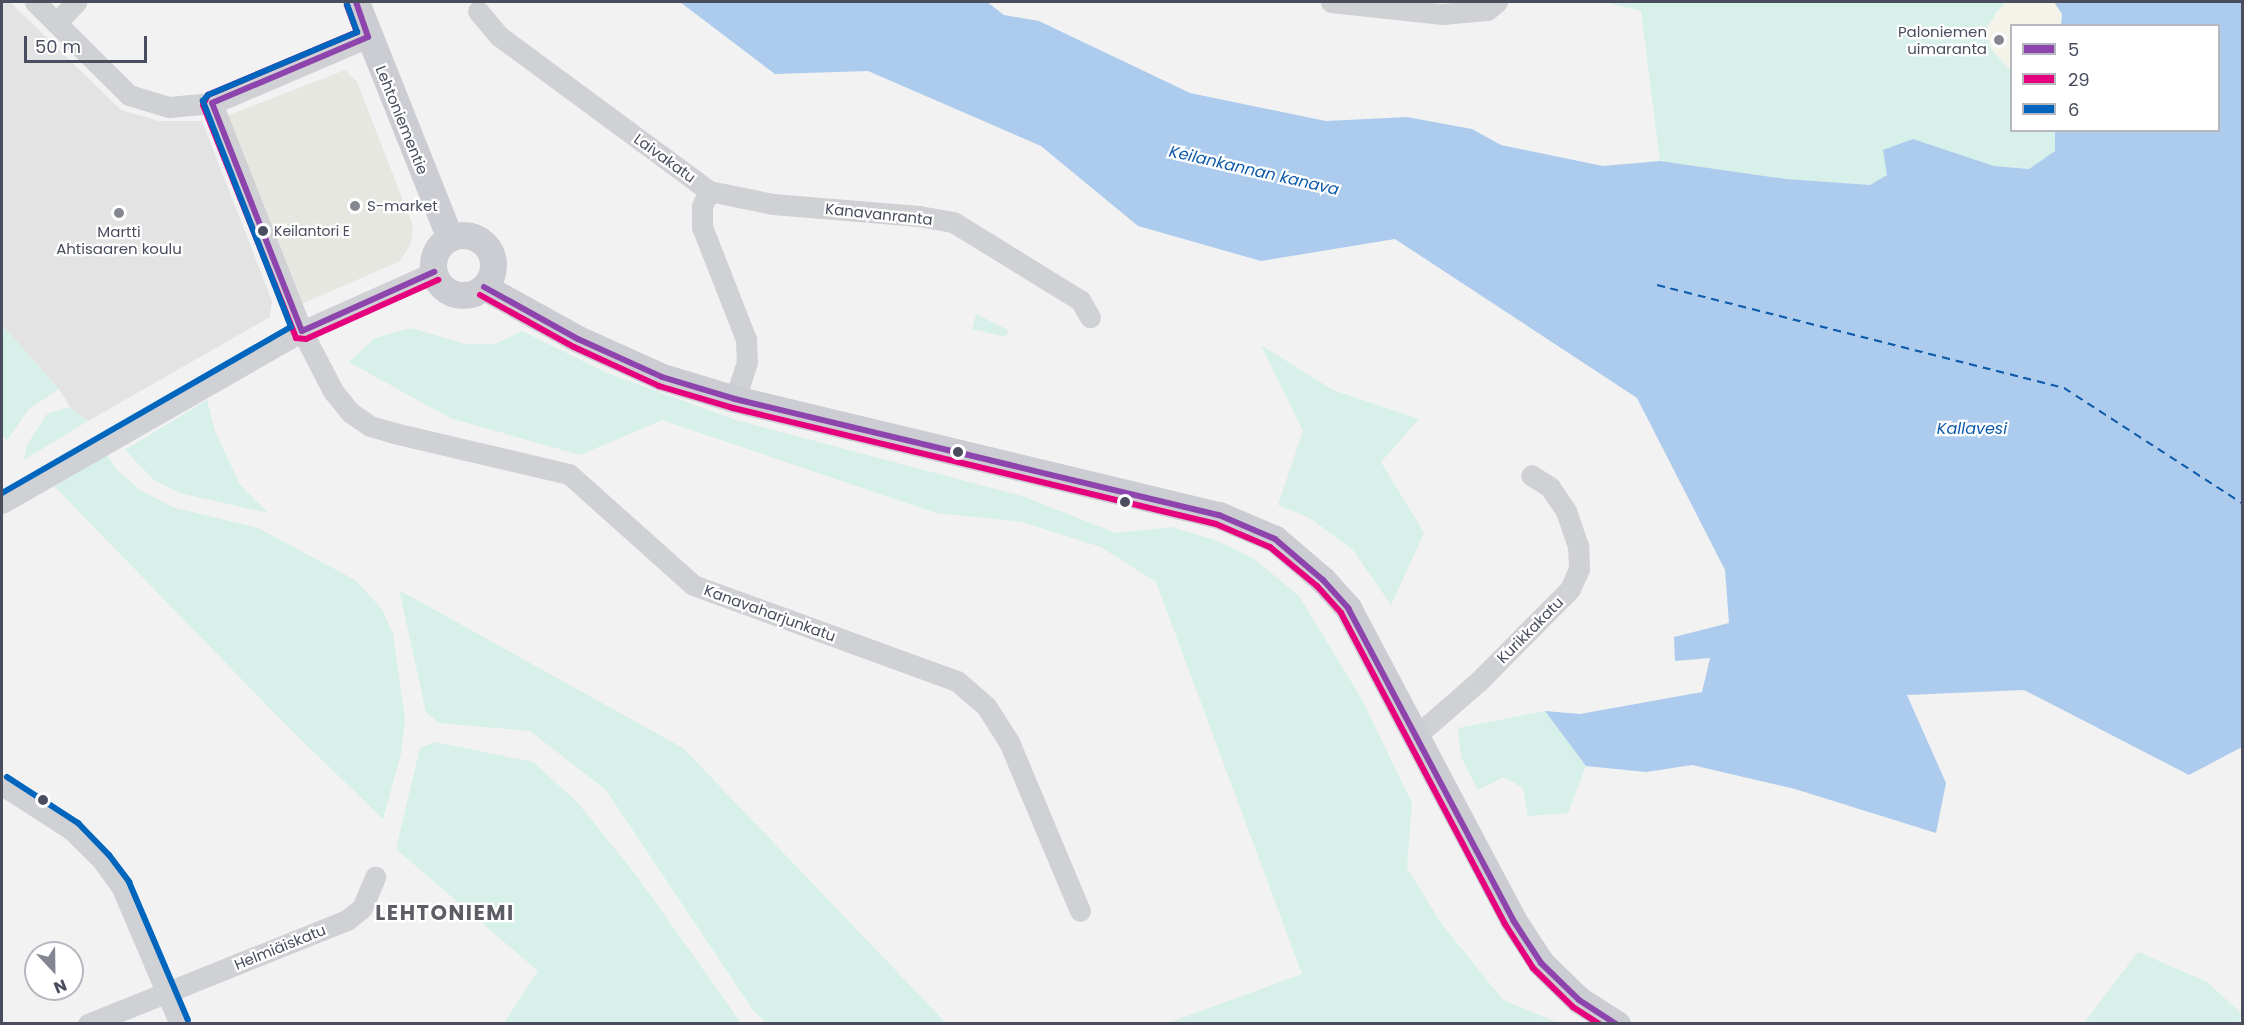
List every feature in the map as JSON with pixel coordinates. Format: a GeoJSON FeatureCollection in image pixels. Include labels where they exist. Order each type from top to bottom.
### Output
{"type":"FeatureCollection","features":[{"type":"Feature","properties":{"kind":"main road","name":"Lehtoniementie"},"geometry":{"type":"LineString","coordinates":[[356,2],[368,37],[450,238]]}},
{"type":"Feature","properties":{"kind":"main road"},"geometry":{"type":"LineString","coordinates":[[484,287],[494,264],[488,248],[467,235],[450,238],[438,248],[434,272],[443,288],[459,295],[484,287],[578,339],[662,377],[735,399],[1219,515],[1275,539],[1323,579],[1348,608],[1417,735],[1513,921],[1541,963],[1579,1000],[1617,1023]]}},
{"type":"Feature","properties":{"kind":"street"},"geometry":{"type":"LineString","coordinates":[[35,2],[129,95],[169,107],[212,103],[368,37]]}},
{"type":"Feature","properties":{"kind":"street"},"geometry":{"type":"LineString","coordinates":[[56,24],[76,2]]}},
{"type":"Feature","properties":{"kind":"street"},"geometry":{"type":"LineString","coordinates":[[1331,2],[1442,15],[1487,10],[1497,2]]}},
{"type":"Feature","properties":{"kind":"street","name":"Laivakatu"},"geometry":{"type":"LineString","coordinates":[[478,11],[498,36],[709,191],[702,206],[702,227],[746,339],[747,362],[735,399]]}},
{"type":"Feature","properties":{"kind":"street","name":"Kanavaharjunkatu"},"geometry":{"type":"LineString","coordinates":[[212,103],[302,331],[333,391],[351,413],[370,426],[569,474],[693,585],[957,681],[986,706],[1009,742],[1080,911]]}},
{"type":"Feature","properties":{"kind":"street","name":"Kanavanranta"},"geometry":{"type":"LineString","coordinates":[[709,191],[773,204],[919,216],[953,222],[1080,300],[1090,317]]}},
{"type":"Feature","properties":{"kind":"street"},"geometry":{"type":"LineString","coordinates":[[2,503],[302,331],[434,272]]}},
{"type":"Feature","properties":{"kind":"street","name":"Kurikkakatu"},"geometry":{"type":"LineString","coordinates":[[1417,735],[1479,681],[1570,589],[1579,569],[1578,546],[1566,511],[1550,487],[1531,475]]}},
{"type":"Feature","properties":{"kind":"street"},"geometry":{"type":"LineString","coordinates":[[2,785],[72,830],[102,860],[121,886],[180,1023]]}},
{"type":"Feature","properties":{"kind":"street","name":"Helmiäiskatu"},"geometry":{"type":"LineString","coordinates":[[88,1023],[347,920],[362,908],[375,877]]}},
{"type":"Feature","properties":{"kind":"shaded area","name":"Martti Ahtisaaren koulu"},"geometry":{"type":"Polygon","coordinates":[[[2,2],[10,2],[121,110],[159,121],[202,121],[272,301],[270,317],[88,421],[70,407],[59,389],[2,325],[2,2]]]}},
{"type":"Feature","properties":{"kind":"shaded area"},"geometry":{"type":"Polygon","coordinates":[[[345,70],[357,82],[413,226],[411,243],[400,261],[302,304],[226,116],[345,70]]]}},
{"type":"Feature","properties":{"kind":"green space"},"geometry":{"type":"Polygon","coordinates":[[[1604,2],[2006,2],[1995,13],[1991,48],[2010,71],[2010,132],[2055,132],[2056,151],[2029,169],[1994,166],[1913,139],[1887,175],[1870,185],[1786,179],[1660,161],[1641,11],[1604,2]]]}},
{"type":"Feature","properties":{"kind":"green space"},"geometry":{"type":"Polygon","coordinates":[[[976,314],[1008,330],[1006,337],[972,329],[976,314]]]}},
{"type":"Feature","properties":{"kind":"green space"},"geometry":{"type":"Polygon","coordinates":[[[2,325],[59,389],[29,409],[7,440],[2,435],[2,325]]]}},
{"type":"Feature","properties":{"kind":"green space"},"geometry":{"type":"Polygon","coordinates":[[[411,328],[465,344],[495,344],[522,331],[607,373],[736,420],[1022,496],[1116,533],[1171,527],[1215,540],[1253,558],[1299,596],[1361,698],[1412,803],[1407,868],[1441,923],[1503,1000],[1559,1023],[1168,1023],[1302,974],[1156,582],[1101,547],[1022,522],[936,513],[662,420],[580,455],[450,418],[349,362],[375,338],[411,328]]]}},
{"type":"Feature","properties":{"kind":"green space"},"geometry":{"type":"Polygon","coordinates":[[[1261,345],[1333,390],[1419,419],[1381,462],[1424,533],[1391,605],[1353,550],[1308,517],[1278,505],[1303,431],[1261,345]]]}},
{"type":"Feature","properties":{"kind":"green space"},"geometry":{"type":"Polygon","coordinates":[[[207,400],[215,431],[240,485],[268,513],[180,493],[154,480],[125,450],[207,400]]]}},
{"type":"Feature","properties":{"kind":"green space"},"geometry":{"type":"Polygon","coordinates":[[[70,407],[88,421],[24,460],[27,445],[47,414],[70,407]]]}},
{"type":"Feature","properties":{"kind":"green space"},"geometry":{"type":"Polygon","coordinates":[[[107,455],[116,469],[140,490],[172,507],[258,528],[355,580],[382,609],[393,634],[405,720],[401,754],[383,819],[289,728],[54,486],[107,455]]]}},
{"type":"Feature","properties":{"kind":"green space"},"geometry":{"type":"Polygon","coordinates":[[[399,590],[683,748],[946,1023],[766,1023],[753,1010],[606,790],[530,731],[439,723],[426,712],[399,590]]]}},
{"type":"Feature","properties":{"kind":"green space"},"geometry":{"type":"Polygon","coordinates":[[[1545,711],[1586,766],[1568,813],[1528,816],[1523,788],[1504,777],[1478,790],[1461,757],[1458,728],[1545,711]]]}},
{"type":"Feature","properties":{"kind":"green space"},"geometry":{"type":"Polygon","coordinates":[[[435,742],[533,762],[577,802],[636,875],[741,1023],[504,1023],[538,971],[396,849],[420,748],[435,742]]]}},
{"type":"Feature","properties":{"kind":"green space"},"geometry":{"type":"Polygon","coordinates":[[[2138,952],[2207,982],[2242,1014],[2238,1023],[2084,1023],[2138,952]]]}},
{"type":"Feature","properties":{"kind":"sand","name":"Paloniemen uimaranta"},"geometry":{"type":"Polygon","coordinates":[[[2006,2],[2054,2],[2062,14],[2061,24],[2010,24],[2010,71],[1991,48],[1984,31],[2006,2]]]}},
{"type":"Feature","properties":{"kind":"water","name":"Kallavesi"},"geometry":{"type":"Polygon","coordinates":[[[680,2],[987,2],[1004,15],[1039,21],[1190,93],[1326,121],[1407,117],[1472,129],[1501,145],[1603,166],[1660,161],[1786,179],[1870,185],[1887,175],[1883,150],[1913,139],[1994,166],[2029,169],[2055,151],[2055,132],[2220,132],[2220,24],[2061,24],[2062,14],[2054,2],[2242,2],[2242,747],[2189,775],[2024,690],[1907,695],[1946,783],[1936,833],[1795,789],[1692,765],[1646,772],[1586,766],[1545,711],[1580,714],[1702,692],[1710,658],[1675,661],[1674,637],[1729,623],[1725,570],[1637,398],[1395,239],[1261,261],[1138,226],[1041,146],[868,71],[775,74],[680,2]]]}},
{"type":"Feature","properties":{"kind":"ferry route"},"geometry":{"type":"LineString","coordinates":[[1657,285],[2064,388],[2242,503]]}},
{"type":"Feature","properties":{"kind":"transit line","name":"5"},"geometry":{"type":"LineString","coordinates":[[356,2],[368,37],[212,103],[302,331],[434,272]]}},
{"type":"Feature","properties":{"kind":"transit line","name":"29"},"geometry":{"type":"LineString","coordinates":[[347,5],[357,32],[208,95],[203,105],[296,338],[306,339],[438,280]]}},
{"type":"Feature","properties":{"kind":"transit line","name":"6"},"geometry":{"type":"LineString","coordinates":[[2,493],[291,327],[203,101],[208,95],[357,32],[347,5]]}},
{"type":"Feature","properties":{"kind":"transit line","name":"5"},"geometry":{"type":"LineString","coordinates":[[484,287],[578,339],[662,377],[735,399],[1219,515],[1275,539],[1323,580],[1348,608],[1513,920],[1541,963],[1579,1000],[1616,1024]]}},
{"type":"Feature","properties":{"kind":"transit line","name":"29"},"geometry":{"type":"LineString","coordinates":[[480,295],[574,347],[659,386],[733,408],[1216,524],[1270,547],[1317,586],[1341,613],[1505,924],[1533,968],[1573,1007],[1599,1024]]}},
{"type":"Feature","properties":{"kind":"transit line","name":"6"},"geometry":{"type":"LineString","coordinates":[[7,777],[78,823],[109,855],[129,882],[188,1020]]}},
{"type":"Feature","properties":{"kind":"place","name":"Paloniemen uimaranta"},"geometry":{"type":"Point","coordinates":[1999,40]}},
{"type":"Feature","properties":{"kind":"place","name":"S-market"},"geometry":{"type":"Point","coordinates":[355,206]}},
{"type":"Feature","properties":{"kind":"place","name":"Martti Ahtisaaren koulu"},"geometry":{"type":"Point","coordinates":[119,213]}},
{"type":"Feature","properties":{"kind":"place","name":"Keilantori E"},"geometry":{"type":"Point","coordinates":[263,231]}},
{"type":"Feature","properties":{"kind":"district","name":"LEHTONIEMI"},"geometry":{"type":"Point","coordinates":[445,913]}},
{"type":"Feature","properties":{"kind":"water label","name":"Keilankannan kanava"},"geometry":{"type":"Point","coordinates":[1254,171]}}]}
